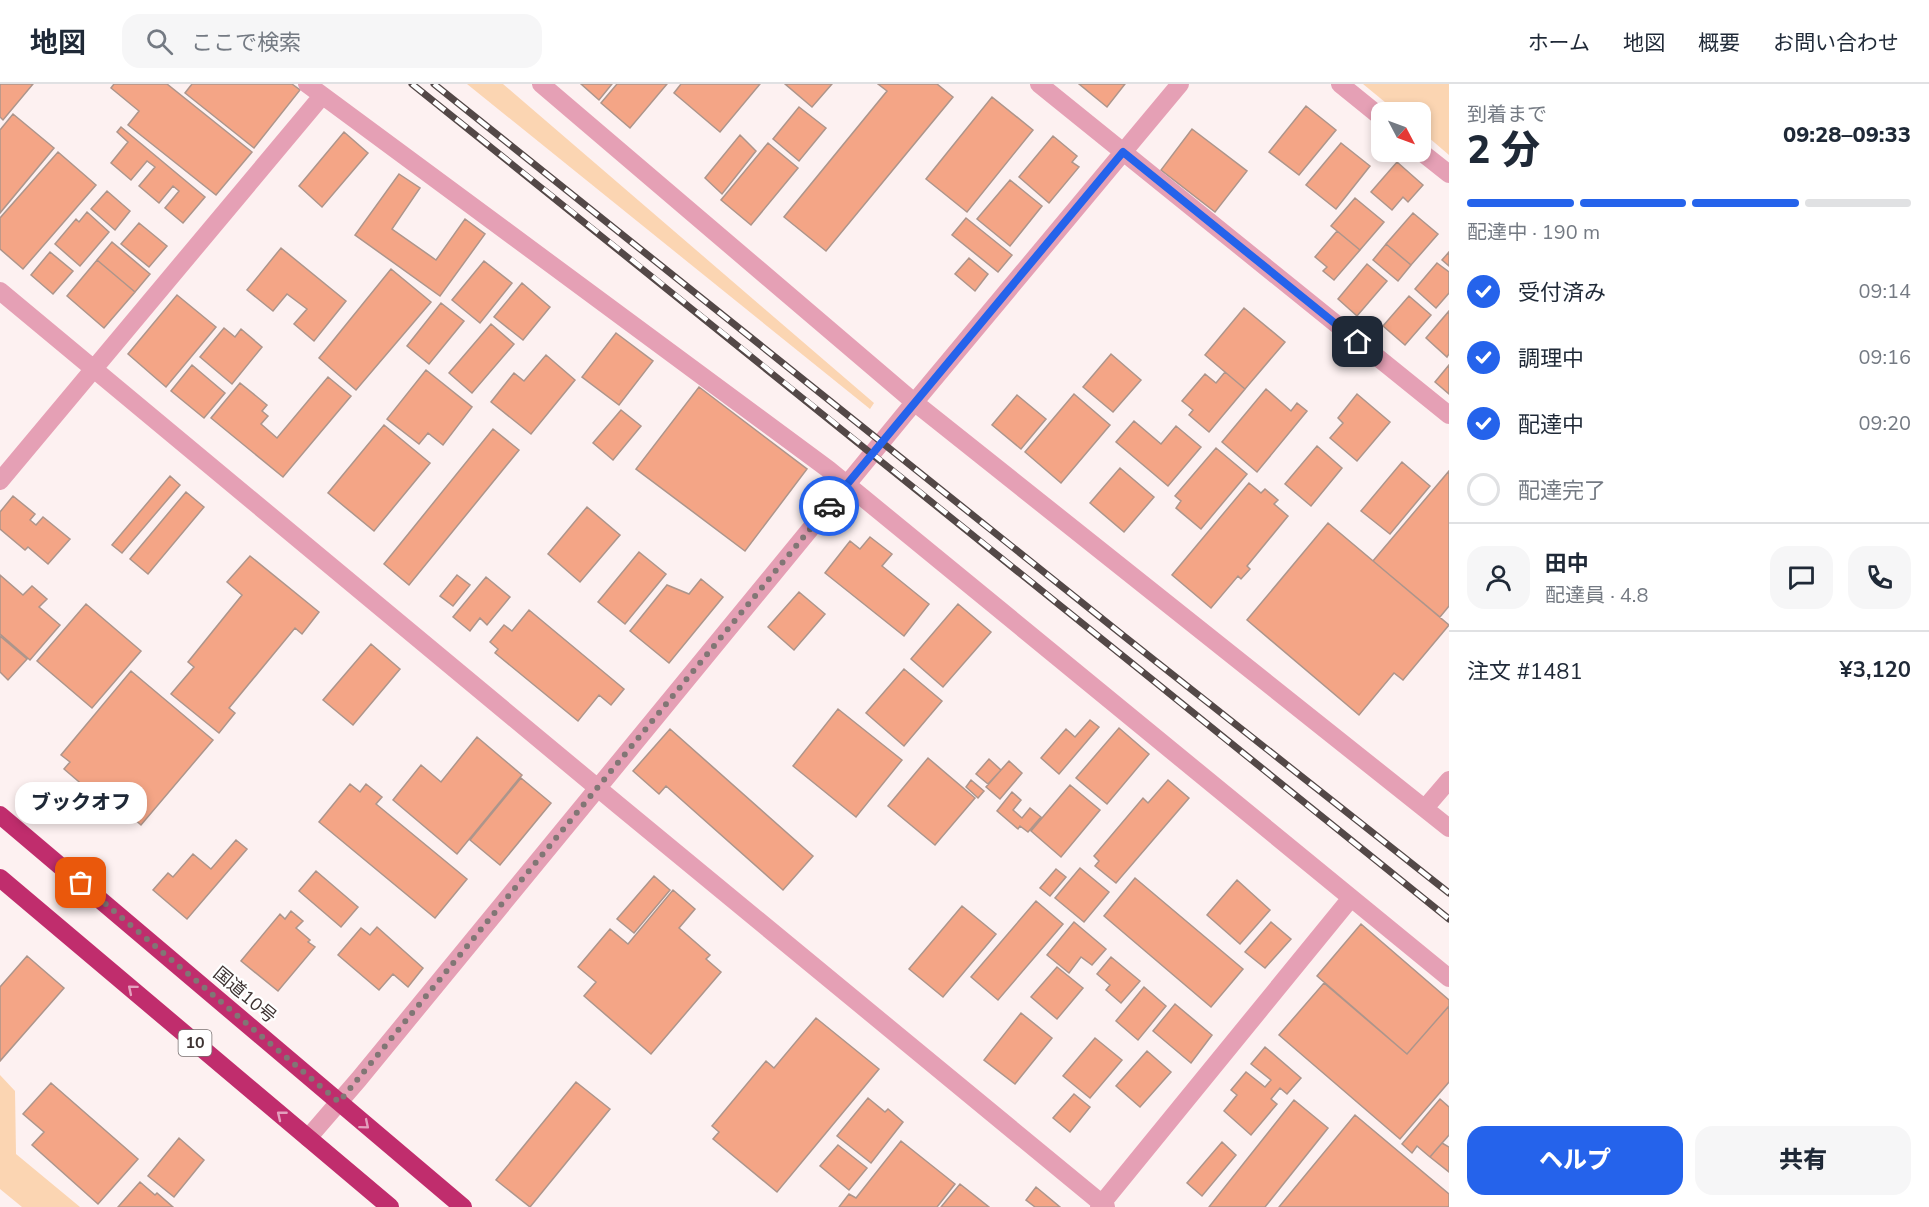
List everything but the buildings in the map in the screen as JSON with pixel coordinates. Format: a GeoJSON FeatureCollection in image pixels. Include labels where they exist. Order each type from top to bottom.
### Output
{"type":"FeatureCollection","features":[{"type":"Feature","properties":{"kind":"highway","name":"国道10号"},"geometry":{"type":"LineString","coordinates":[[0,815],[463,1207]]}},
{"type":"Feature","properties":{"kind":"highway","name":"10"},"geometry":{"type":"LineString","coordinates":[[0,879],[390,1207]]}},
{"type":"Feature","properties":{"kind":"street"},"geometry":{"type":"LineString","coordinates":[[307,84],[848,484],[1449,978]]}},
{"type":"Feature","properties":{"kind":"street"},"geometry":{"type":"LineString","coordinates":[[541,84],[914,402],[1449,828]]}},
{"type":"Feature","properties":{"kind":"street"},"geometry":{"type":"LineString","coordinates":[[1039,84],[1449,416]]}},
{"type":"Feature","properties":{"kind":"street"},"geometry":{"type":"LineString","coordinates":[[308,1138],[914,402],[1180,84]]}},
{"type":"Feature","properties":{"kind":"street"},"geometry":{"type":"LineString","coordinates":[[1340,84],[1371,109]]}},
{"type":"Feature","properties":{"kind":"street"},"geometry":{"type":"LineString","coordinates":[[0,481],[322,96]]}},
{"type":"Feature","properties":{"kind":"street"},"geometry":{"type":"LineString","coordinates":[[1431,160],[1449,174]]}},
{"type":"Feature","properties":{"kind":"street"},"geometry":{"type":"LineString","coordinates":[[0,291],[1102,1206],[1350,898]]}},
{"type":"Feature","properties":{"kind":"street"},"geometry":{"type":"LineString","coordinates":[[1425,808],[1449,780]]}},
{"type":"Feature","properties":{"kind":"shaded area"},"geometry":{"type":"Polygon","coordinates":[[[467,84],[503,84],[874,403],[870,409],[467,84]]]}},
{"type":"Feature","properties":{"kind":"shaded area"},"geometry":{"type":"Polygon","coordinates":[[[1363,84],[1449,84],[1449,155],[1431,140],[1431,102],[1385,102],[1363,84]]]}},
{"type":"Feature","properties":{"kind":"shaded area"},"geometry":{"type":"Polygon","coordinates":[[[0,1075],[15,1091],[16,1154],[80,1207],[22,1207],[0,1189],[0,1075]]]}},
{"type":"Feature","properties":{"kind":"railway"},"geometry":{"type":"LineString","coordinates":[[412,84],[1449,919]]}},
{"type":"Feature","properties":{"kind":"railway"},"geometry":{"type":"LineString","coordinates":[[434,84],[1449,893]]}},
{"type":"Feature","properties":{"kind":"way so far"},"geometry":{"type":"LineString","coordinates":[[81,883],[339,1102],[829,506]]}},
{"type":"Feature","properties":{"kind":"place","name":"ブックオフ"},"geometry":{"type":"Point","coordinates":[81,883]}},
{"type":"Feature","properties":{"kind":"route"},"geometry":{"type":"LineString","coordinates":[[829,506],[1123,152],[1358,342]]}}]}
